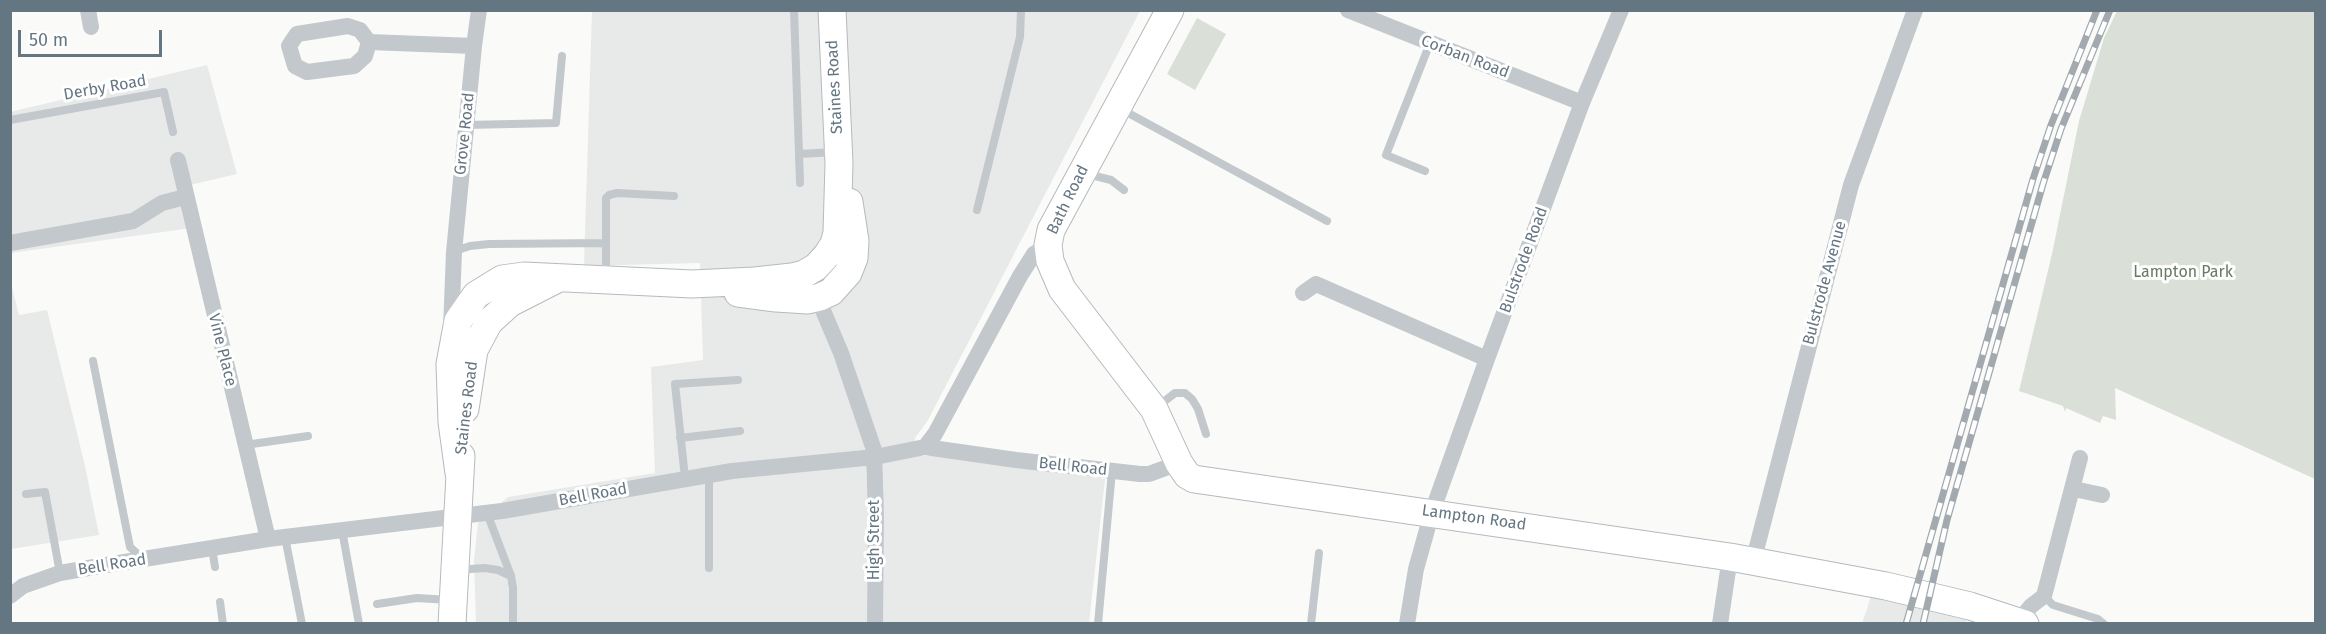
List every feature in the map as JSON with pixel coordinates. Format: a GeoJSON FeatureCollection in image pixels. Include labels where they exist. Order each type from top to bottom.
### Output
{"type":"FeatureCollection","features":[{"type":"Feature","properties":{"kind":"main road","name":"Staines Road"},"geometry":{"type":"LineString","coordinates":[[459,474],[452,422],[450,364],[458,321],[476,295],[502,279],[524,276],[692,284],[776,298],[808,300],[831,292],[848,273],[854,258],[855,241],[839,157],[832,10]]}},
{"type":"Feature","properties":{"kind":"main road","name":"Bath Road"},"geometry":{"type":"LineString","coordinates":[[1047,246],[1051,230],[1170,10]]}},
{"type":"Feature","properties":{"kind":"main road","name":"Lampton Road"},"geometry":{"type":"LineString","coordinates":[[1047,246],[1053,272],[1062,289],[1154,409],[1179,463],[1187,475],[1194,478],[1742,559],[1886,586],[1970,606],[2022,622]]}},
{"type":"Feature","properties":{"kind":"main road","name":"Staines Road"},"geometry":{"type":"LineString","coordinates":[[457,516],[468,376],[474,350],[489,322],[510,303],[560,278]]}},
{"type":"Feature","properties":{"kind":"main road"},"geometry":{"type":"LineString","coordinates":[[453,600],[457,516]]}},
{"type":"Feature","properties":{"kind":"street","name":"Grove Road"},"geometry":{"type":"LineString","coordinates":[[450,364],[453,255],[479,10]]}},
{"type":"Feature","properties":{"kind":"street","name":"Corban Road"},"geometry":{"type":"LineString","coordinates":[[1348,10],[1582,103]]}},
{"type":"Feature","properties":{"kind":"street","name":"Bulstrode Road"},"geometry":{"type":"LineString","coordinates":[[1407,624],[1416,568],[1432,512],[1486,359],[1582,103],[1621,10]]}},
{"type":"Feature","properties":{"kind":"street","name":"Bulstrode Avenue"},"geometry":{"type":"LineString","coordinates":[[1720,624],[1742,559],[1851,185],[1915,10]]}},
{"type":"Feature","properties":{"kind":"street"},"geometry":{"type":"LineString","coordinates":[[369,42],[474,46]]}},
{"type":"Feature","properties":{"kind":"street","name":"Vine Place"},"geometry":{"type":"LineString","coordinates":[[178,160],[245,445],[276,538]]}},
{"type":"Feature","properties":{"kind":"street"},"geometry":{"type":"LineString","coordinates":[[10,243],[133,221],[162,203],[185,196]]}},
{"type":"Feature","properties":{"kind":"street","name":"Bath Road"},"geometry":{"type":"LineString","coordinates":[[925,447],[935,434],[1020,276],[1034,254],[1047,246]]}},
{"type":"Feature","properties":{"kind":"street"},"geometry":{"type":"LineString","coordinates":[[453,255],[461,277],[476,295]]}},
{"type":"Feature","properties":{"kind":"street"},"geometry":{"type":"LineString","coordinates":[[1303,292],[1316,284],[1486,359]]}},
{"type":"Feature","properties":{"kind":"street","name":"High Street"},"geometry":{"type":"LineString","coordinates":[[822,308],[841,353],[875,457],[875,624]]}},
{"type":"Feature","properties":{"kind":"street","name":"Bell Road"},"geometry":{"type":"LineString","coordinates":[[10,596],[23,586],[60,573],[143,559],[276,538],[487,513],[709,474],[875,457],[925,447],[1016,460],[1149,474],[1179,463]]}},
{"type":"Feature","properties":{"kind":"street"},"geometry":{"type":"LineString","coordinates":[[2022,622],[2031,606],[2044,596],[2074,489],[2080,458]]}},
{"type":"Feature","properties":{"kind":"street"},"geometry":{"type":"LineString","coordinates":[[2074,489],[2102,495]]}},
{"type":"Feature","properties":{"kind":"lane"},"geometry":{"type":"LineString","coordinates":[[794,10],[800,183]]}},
{"type":"Feature","properties":{"kind":"lane"},"geometry":{"type":"LineString","coordinates":[[977,210],[1020,37],[1021,10]]}},
{"type":"Feature","properties":{"kind":"lane"},"geometry":{"type":"LineString","coordinates":[[1425,171],[1386,155],[1430,43]]}},
{"type":"Feature","properties":{"kind":"lane"},"geometry":{"type":"LineString","coordinates":[[466,125],[556,123],[562,56]]}},
{"type":"Feature","properties":{"kind":"lane","name":"Derby Road"},"geometry":{"type":"LineString","coordinates":[[10,120],[164,92],[173,132]]}},
{"type":"Feature","properties":{"kind":"lane"},"geometry":{"type":"LineString","coordinates":[[1117,107],[1328,221]]}},
{"type":"Feature","properties":{"kind":"lane"},"geometry":{"type":"LineString","coordinates":[[799,154],[839,157]]}},
{"type":"Feature","properties":{"kind":"lane"},"geometry":{"type":"LineString","coordinates":[[1084,167],[1111,180],[1124,190]]}},
{"type":"Feature","properties":{"kind":"lane"},"geometry":{"type":"LineString","coordinates":[[605,279],[606,198],[617,192],[674,195]]}},
{"type":"Feature","properties":{"kind":"lane"},"geometry":{"type":"LineString","coordinates":[[453,255],[470,246],[489,244],[606,243]]}},
{"type":"Feature","properties":{"kind":"lane"},"geometry":{"type":"LineString","coordinates":[[93,361],[130,547],[143,559]]}},
{"type":"Feature","properties":{"kind":"lane"},"geometry":{"type":"LineString","coordinates":[[685,478],[675,384],[738,380]]}},
{"type":"Feature","properties":{"kind":"lane"},"geometry":{"type":"LineString","coordinates":[[1154,409],[1175,393],[1185,393],[1198,409],[1206,434]]}},
{"type":"Feature","properties":{"kind":"lane"},"geometry":{"type":"LineString","coordinates":[[680,438],[740,431]]}},
{"type":"Feature","properties":{"kind":"lane"},"geometry":{"type":"LineString","coordinates":[[245,445],[308,436]]}},
{"type":"Feature","properties":{"kind":"lane"},"geometry":{"type":"LineString","coordinates":[[1098,624],[1112,471]]}},
{"type":"Feature","properties":{"kind":"lane"},"geometry":{"type":"LineString","coordinates":[[709,474],[709,568]]}},
{"type":"Feature","properties":{"kind":"lane"},"geometry":{"type":"LineString","coordinates":[[26,494],[45,492],[60,573]]}},
{"type":"Feature","properties":{"kind":"lane"},"geometry":{"type":"LineString","coordinates":[[487,513],[511,576],[513,624]]}},
{"type":"Feature","properties":{"kind":"lane"},"geometry":{"type":"LineString","coordinates":[[342,530],[359,624]]}},
{"type":"Feature","properties":{"kind":"lane"},"geometry":{"type":"LineString","coordinates":[[276,538],[302,624]]}},
{"type":"Feature","properties":{"kind":"lane"},"geometry":{"type":"LineString","coordinates":[[120,563],[130,547]]}},
{"type":"Feature","properties":{"kind":"lane"},"geometry":{"type":"LineString","coordinates":[[212,548],[215,567]]}},
{"type":"Feature","properties":{"kind":"lane"},"geometry":{"type":"LineString","coordinates":[[1311,624],[1319,553]]}},
{"type":"Feature","properties":{"kind":"lane"},"geometry":{"type":"LineString","coordinates":[[377,604],[417,598],[453,600],[470,569],[498,570],[511,576]]}},
{"type":"Feature","properties":{"kind":"lane"},"geometry":{"type":"LineString","coordinates":[[2044,596],[2053,605],[2098,619],[2104,624]]}},
{"type":"Feature","properties":{"kind":"lane"},"geometry":{"type":"LineString","coordinates":[[220,602],[223,624]]}},
{"type":"Feature","properties":{"kind":"shaded area"},"geometry":{"type":"Polygon","coordinates":[[[592,11],[1140,11],[928,420],[915,438],[916,456],[946,456],[1105,479],[1089,623],[476,624],[474,559],[478,523],[508,497],[655,473],[651,367],[703,360],[700,263],[584,266],[592,11]]]}},
{"type":"Feature","properties":{"kind":"shaded area"},"geometry":{"type":"Polygon","coordinates":[[[207,65],[237,174],[190,185],[199,227],[11,253],[10,112],[207,65]]]}},
{"type":"Feature","properties":{"kind":"shaded area"},"geometry":{"type":"Polygon","coordinates":[[[10,280],[19,315],[47,310],[85,466],[99,535],[11,549],[10,280]]]}},
{"type":"Feature","properties":{"kind":"shaded area"},"geometry":{"type":"Polygon","coordinates":[[[1872,593],[1967,618],[1966,623],[1862,624],[1872,593]]]}},
{"type":"Feature","properties":{"kind":"green space","name":"Lampton Park"},"geometry":{"type":"Polygon","coordinates":[[[2117,11],[2315,11],[2315,479],[2115,388],[2116,420],[2103,416],[2100,423],[2066,408],[2065,412],[2063,406],[2019,391],[2052,254],[2079,121],[2104,38],[2117,11]]]}},
{"type":"Feature","properties":{"kind":"green space"},"geometry":{"type":"Polygon","coordinates":[[[1197,18],[1226,34],[1195,90],[1167,74],[1197,18]]]}},
{"type":"Feature","properties":{"kind":"railway"},"geometry":{"type":"LineString","coordinates":[[1906,624],[2033,179],[2051,125],[2097,10]]}},
{"type":"Feature","properties":{"kind":"railway"},"geometry":{"type":"LineString","coordinates":[[1923,624],[1947,520],[2043,184],[2061,129],[2110,10]]}}]}
